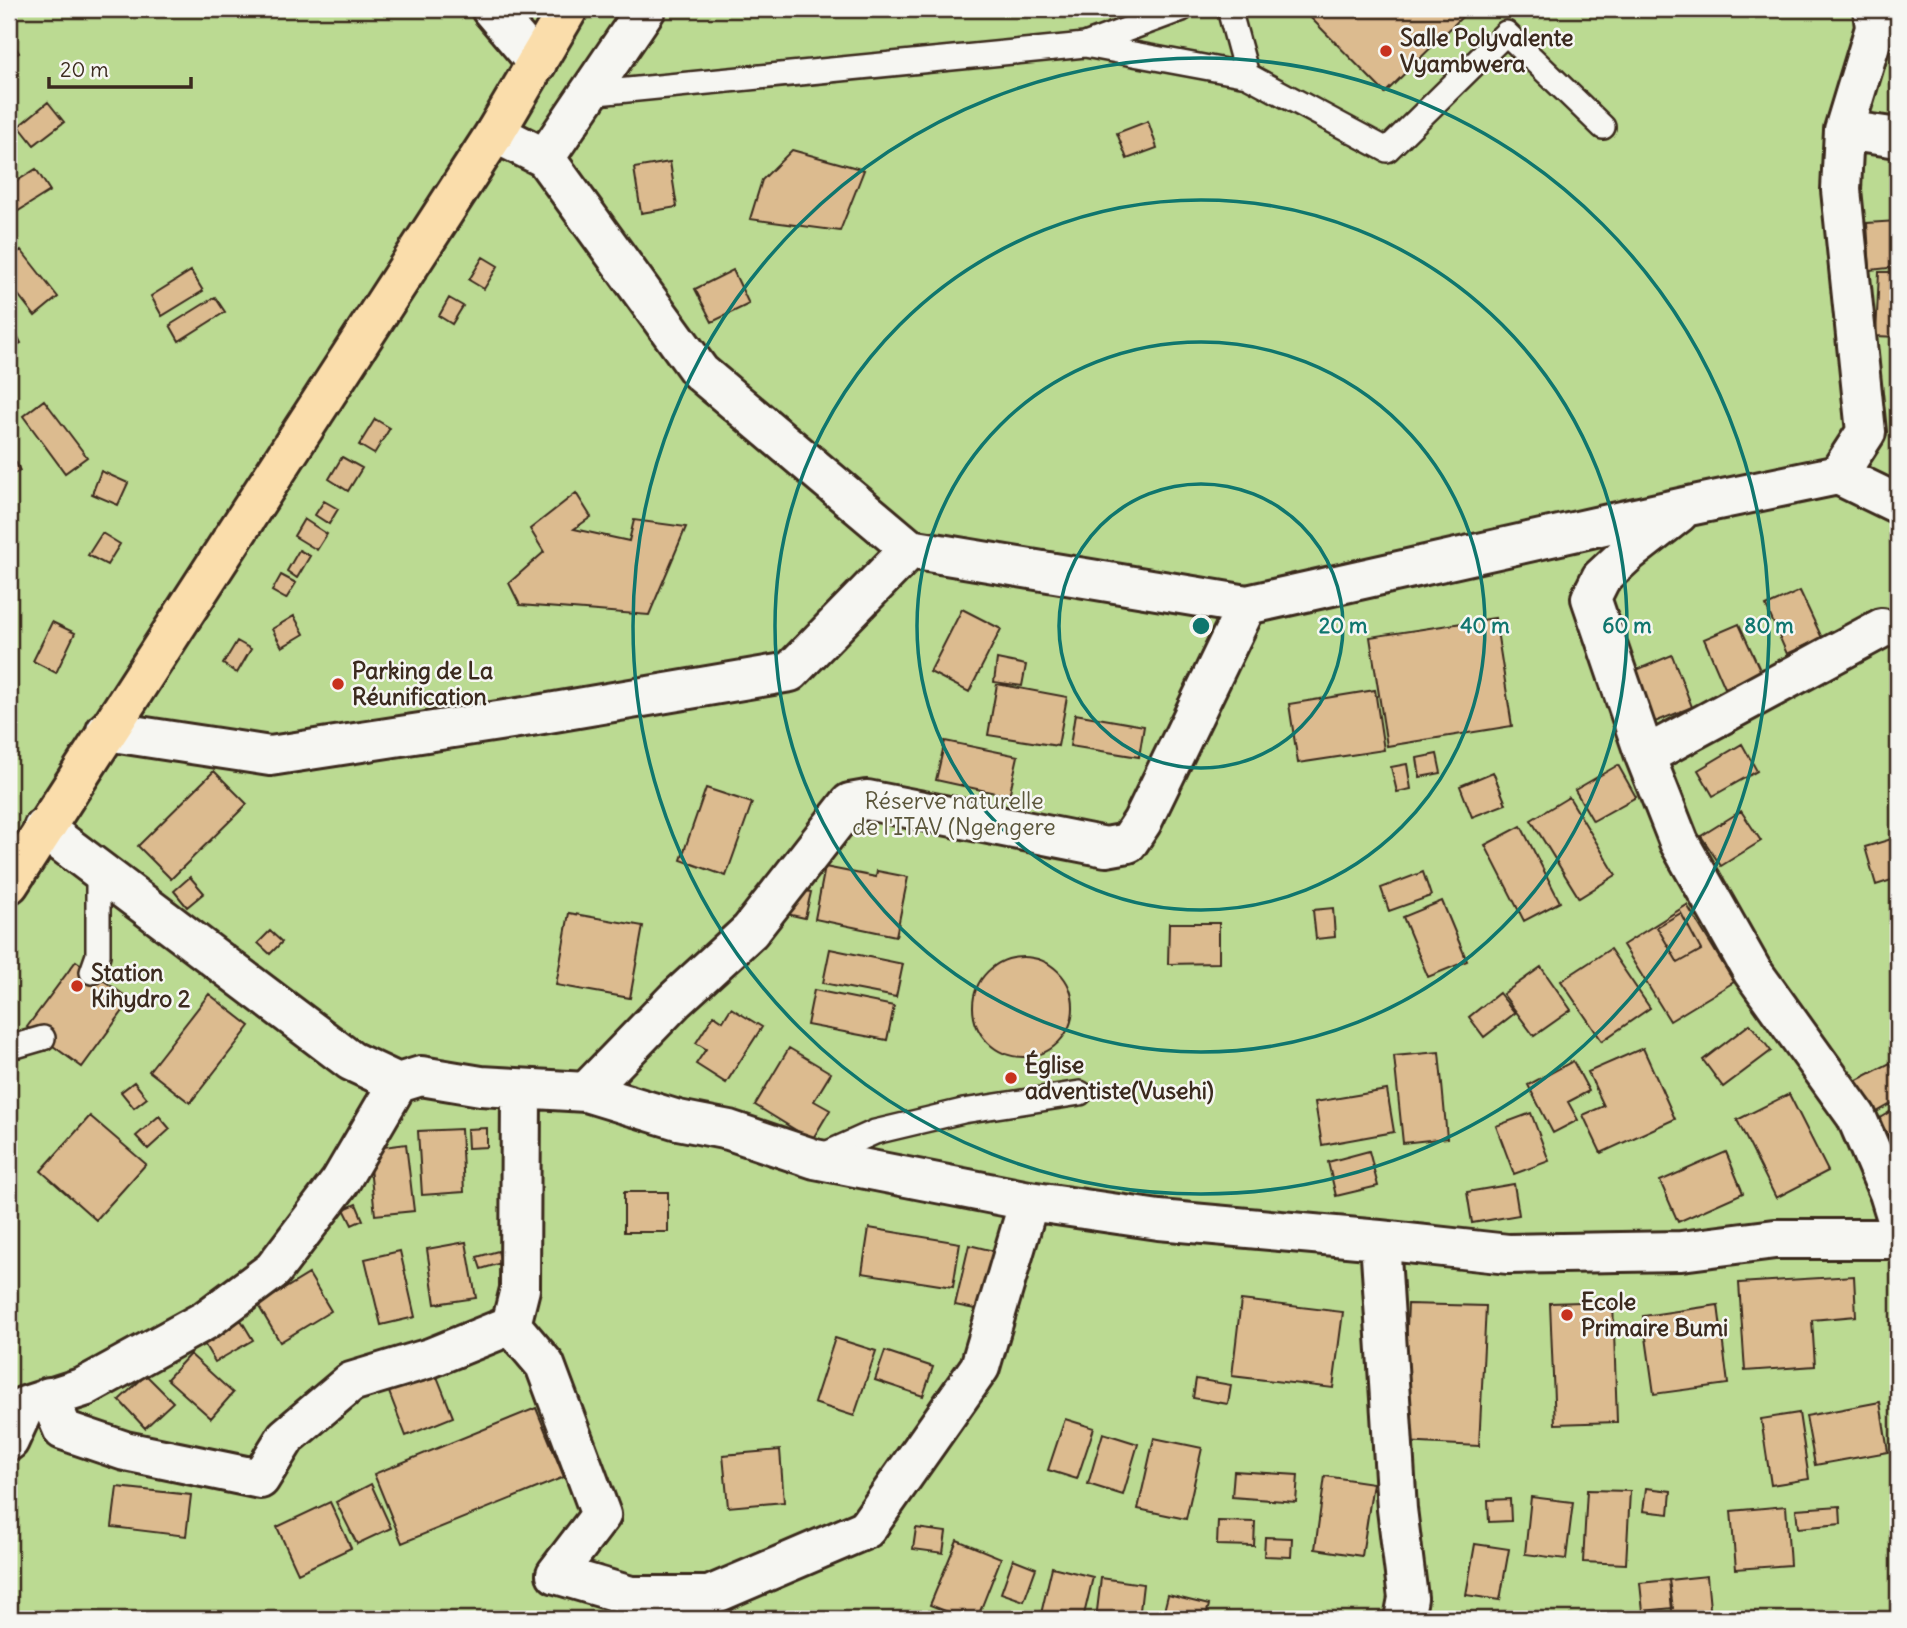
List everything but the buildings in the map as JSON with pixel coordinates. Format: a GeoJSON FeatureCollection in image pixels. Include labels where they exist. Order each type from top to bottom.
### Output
{"type":"FeatureCollection","features":[{"type":"Feature","properties":{"kind":"highway"},"geometry":{"type":"LineString","coordinates":[[11,877],[495,133],[568,9]]}},
{"type":"Feature","properties":{"kind":"street"},"geometry":{"type":"LineString","coordinates":[[491,9],[537,63]]}},
{"type":"Feature","properties":{"kind":"street"},"geometry":{"type":"LineString","coordinates":[[545,158],[646,9]]}},
{"type":"Feature","properties":{"kind":"street"},"geometry":{"type":"LineString","coordinates":[[1838,475],[1866,432],[1841,190],[1844,130],[1875,28],[1873,9]]}},
{"type":"Feature","properties":{"kind":"street"},"geometry":{"type":"LineString","coordinates":[[1844,130],[1898,138]]}},
{"type":"Feature","properties":{"kind":"street"},"geometry":{"type":"LineString","coordinates":[[495,133],[545,158],[700,373],[910,550],[1247,605],[1838,475],[1898,504]]}},
{"type":"Feature","properties":{"kind":"street"},"geometry":{"type":"LineString","coordinates":[[1689,506],[1610,569],[1601,578],[1591,598],[1645,756],[1678,842],[1752,971],[1856,1116],[1889,1193],[1898,1222]]}},
{"type":"Feature","properties":{"kind":"street"},"geometry":{"type":"LineString","coordinates":[[106,731],[270,756],[790,672],[910,550]]}},
{"type":"Feature","properties":{"kind":"street"},"geometry":{"type":"LineString","coordinates":[[586,1092],[675,1000],[750,931],[850,803],[867,800],[1106,847],[1128,843],[1142,822],[1247,605]]}},
{"type":"Feature","properties":{"kind":"street"},"geometry":{"type":"LineString","coordinates":[[1645,756],[1882,628]]}},
{"type":"Feature","properties":{"kind":"street"},"geometry":{"type":"LineString","coordinates":[[43,828],[351,1060],[398,1083]]}},
{"type":"Feature","properties":{"kind":"street"},"geometry":{"type":"LineString","coordinates":[[9,1441],[26,1406],[85,1387],[206,1320],[273,1270],[340,1182],[398,1083],[421,1076],[481,1086],[586,1092],[678,1120],[729,1130],[815,1159],[1029,1201],[1159,1220],[1508,1254],[1575,1255],[1681,1251],[1776,1240],[1898,1239]]}},
{"type":"Feature","properties":{"kind":"street"},"geometry":{"type":"LineString","coordinates":[[511,1325],[520,1289],[521,1089]]}},
{"type":"Feature","properties":{"kind":"street"},"geometry":{"type":"LineString","coordinates":[[511,1325],[545,1364],[601,1515],[556,1574],[631,1596],[722,1608],[866,1529],[980,1367],[1029,1201]]}},
{"type":"Feature","properties":{"kind":"street"},"geometry":{"type":"LineString","coordinates":[[1380,1240],[1396,1509],[1408,1598],[1404,1619]]}},
{"type":"Feature","properties":{"kind":"street"},"geometry":{"type":"LineString","coordinates":[[49,1397],[63,1430],[125,1451],[260,1479],[286,1437],[351,1382],[430,1358],[511,1325]]}},
{"type":"Feature","properties":{"kind":"lane"},"geometry":{"type":"LineString","coordinates":[[587,94],[1085,45],[1182,9]]}},
{"type":"Feature","properties":{"kind":"lane"},"geometry":{"type":"LineString","coordinates":[[1229,9],[1247,75]]}},
{"type":"Feature","properties":{"kind":"lane"},"geometry":{"type":"LineString","coordinates":[[1085,45],[1247,75],[1387,150],[1506,33],[1603,127]]}},
{"type":"Feature","properties":{"kind":"lane"},"geometry":{"type":"LineString","coordinates":[[92,972],[98,955],[98,870]]}},
{"type":"Feature","properties":{"kind":"lane"},"geometry":{"type":"LineString","coordinates":[[9,1043],[19,1045],[43,1038]]}},
{"type":"Feature","properties":{"kind":"lane"},"geometry":{"type":"LineString","coordinates":[[815,1159],[875,1132],[963,1111],[1080,1093]]}},
{"type":"Feature","properties":{"kind":"green space","name":"Réserve naturelle de l'ITAV (Ngengere"},"geometry":{"type":"Polygon","coordinates":[[[9,9],[1898,9],[1898,1619],[9,1619],[9,9]]]}},
{"type":"Feature","properties":{"kind":"place","name":"Salle Polyvalente Vyambwera"},"geometry":{"type":"Point","coordinates":[1386,51]}},
{"type":"Feature","properties":{"kind":"place","name":"Parking de La Réunification"},"geometry":{"type":"Point","coordinates":[338,684]}},
{"type":"Feature","properties":{"kind":"place","name":"Station Kihydro 2"},"geometry":{"type":"Point","coordinates":[77,986]}},
{"type":"Feature","properties":{"kind":"place","name":"Église adventiste(Vusehi)"},"geometry":{"type":"Point","coordinates":[1011,1078]}},
{"type":"Feature","properties":{"kind":"place","name":"Ecole Primaire Bumi"},"geometry":{"type":"Point","coordinates":[1567,1315]}}]}
